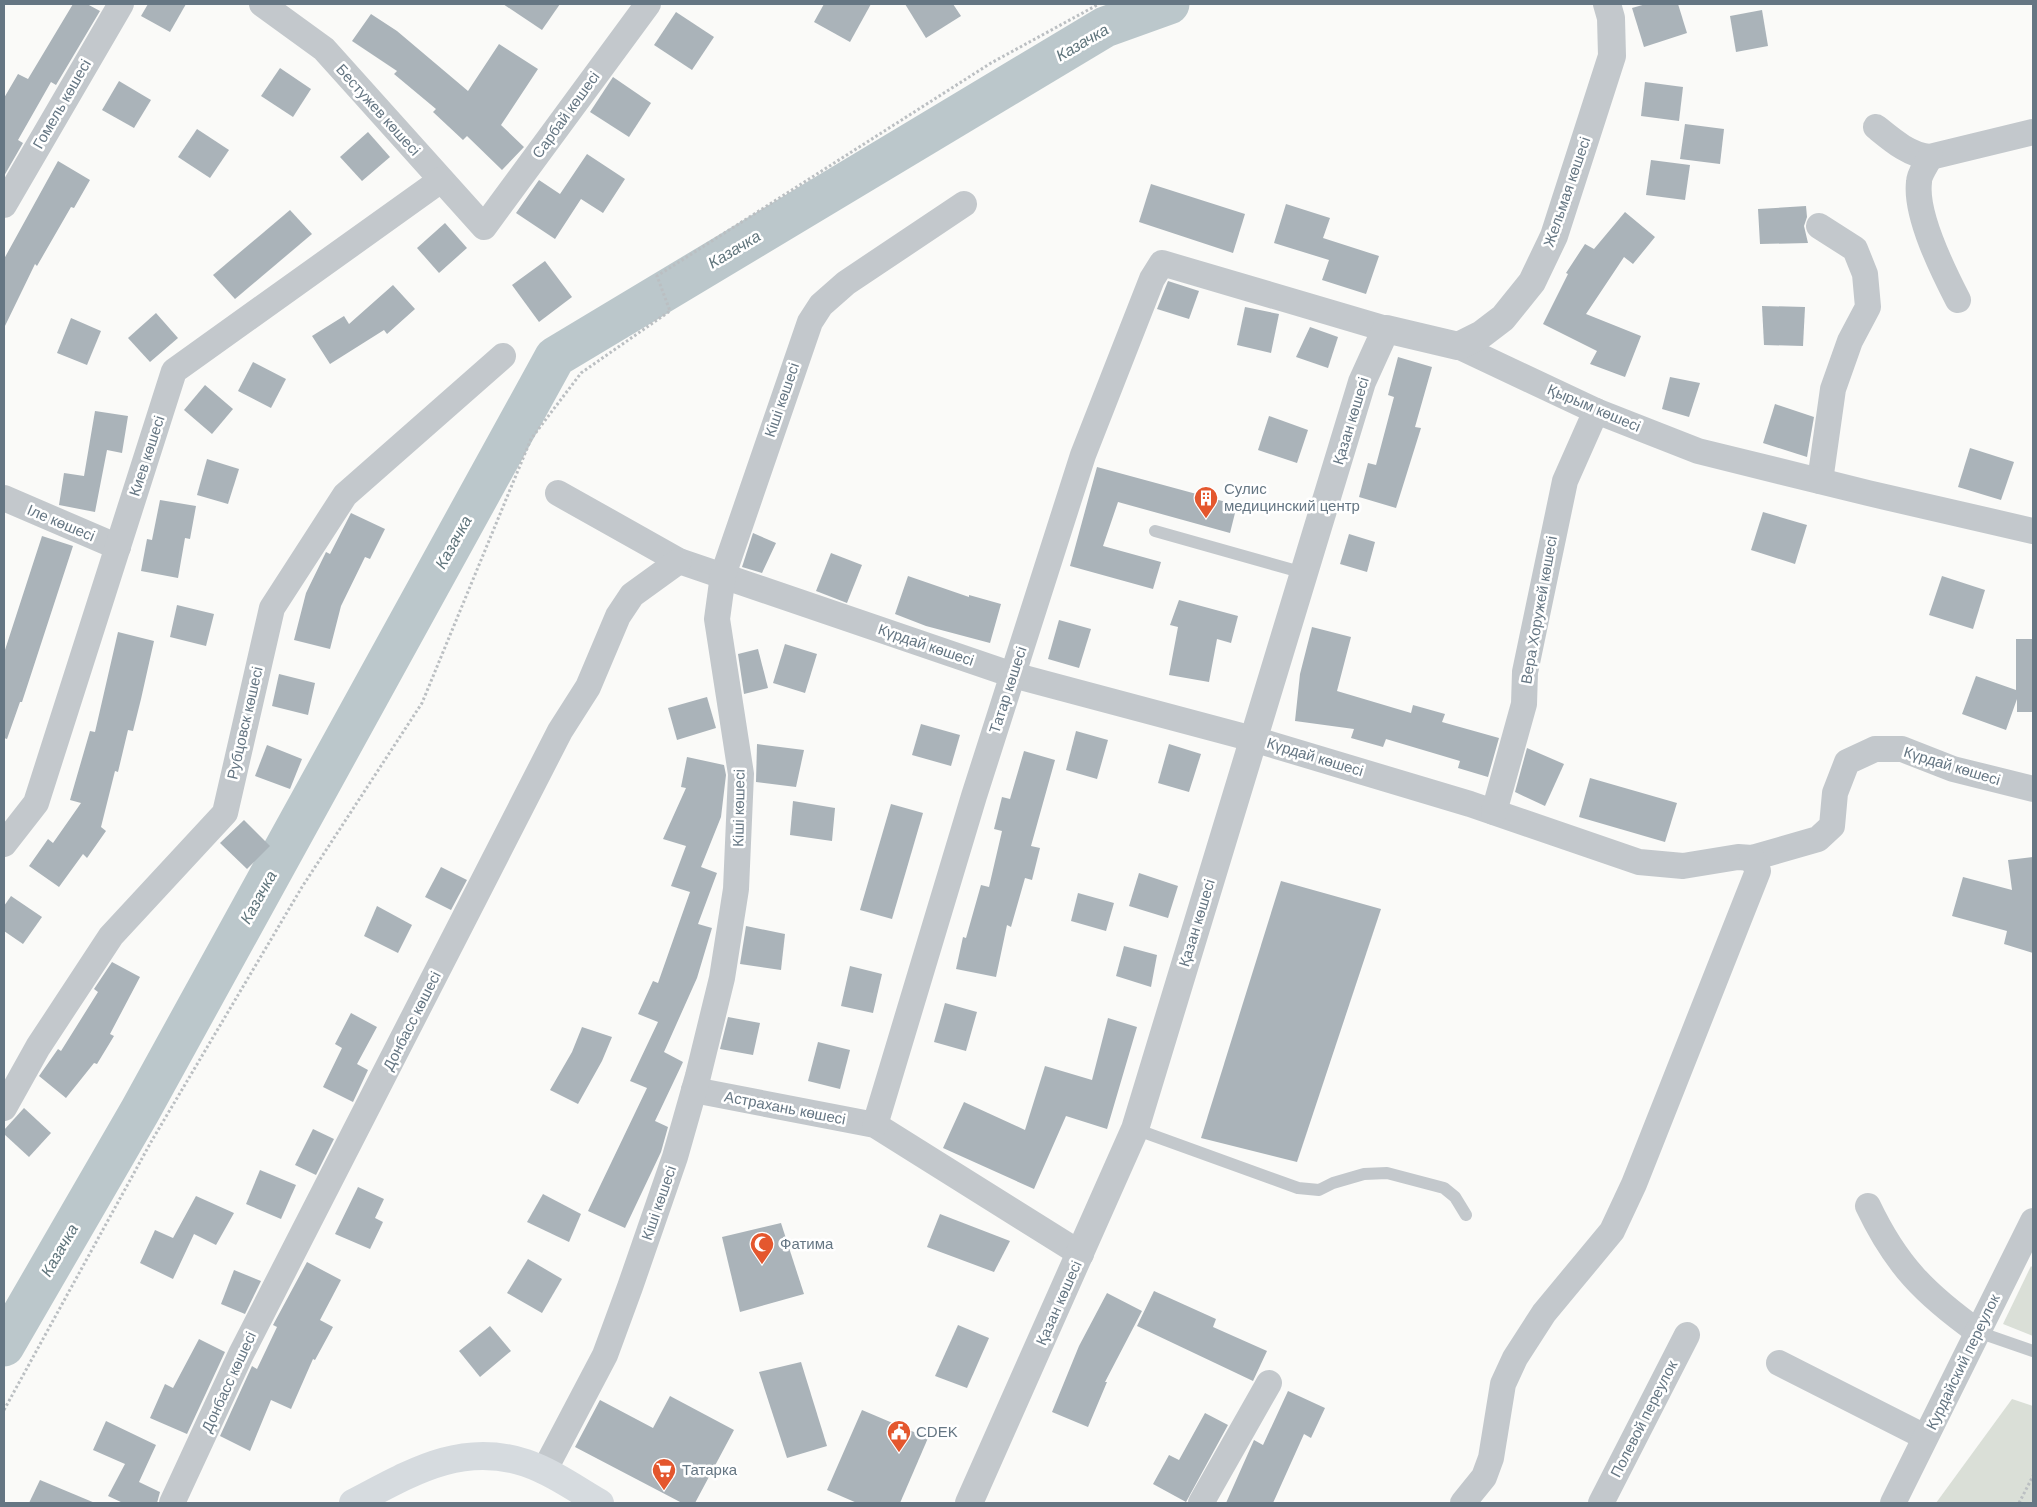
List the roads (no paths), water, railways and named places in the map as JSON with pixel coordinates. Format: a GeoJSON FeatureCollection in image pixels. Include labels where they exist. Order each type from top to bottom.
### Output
{"type":"FeatureCollection","features":[{"type":"Feature","properties":{"kind":"main road"},"geometry":{"type":"LineString","coordinates":[[353,1503],[428,1465],[454,1458],[478,1456],[505,1458],[525,1463],[544,1471],[600,1503]]}},
{"type":"Feature","properties":{"kind":"street","name":"Гомель көшесі"},"geometry":{"type":"LineString","coordinates":[[4,205],[121,4]]}},
{"type":"Feature","properties":{"kind":"street","name":"Бестужев көшесі"},"geometry":{"type":"LineString","coordinates":[[262,4],[324,49],[484,227]]}},
{"type":"Feature","properties":{"kind":"street","name":"Сарбай көшесі"},"geometry":{"type":"LineString","coordinates":[[484,227],[648,4]]}},
{"type":"Feature","properties":{"kind":"street","name":"Жельмая көшесі"},"geometry":{"type":"LineString","coordinates":[[1458,346],[1482,334],[1503,318],[1532,282],[1554,236],[1612,56],[1611,18],[1607,4]]}},
{"type":"Feature","properties":{"kind":"street"},"geometry":{"type":"LineString","coordinates":[[1876,127],[1898,144],[1920,156],[1930,157],[2033,132]]}},
{"type":"Feature","properties":{"kind":"street"},"geometry":{"type":"LineString","coordinates":[[1930,157],[1918,181],[1920,199],[1935,256],[1958,300]]}},
{"type":"Feature","properties":{"kind":"street","name":"Киев көшесі"},"geometry":{"type":"LineString","coordinates":[[4,844],[36,803],[174,371],[441,180]]}},
{"type":"Feature","properties":{"kind":"street","name":"Кіші көшесі"},"geometry":{"type":"LineString","coordinates":[[544,1471],[604,1355],[675,1158],[722,978],[736,889],[742,774],[717,619],[723,575],[810,322],[821,305],[846,283],[964,204]]}},
{"type":"Feature","properties":{"kind":"street"},"geometry":{"type":"LineString","coordinates":[[1819,226],[1855,249],[1865,274],[1868,307],[1850,341],[1834,389],[1820,481]]}},
{"type":"Feature","properties":{"kind":"street","name":"Қырым көшесі"},"geometry":{"type":"LineString","coordinates":[[1162,263],[1386,329],[1458,346],[1596,412],[1698,451],[2033,531]]}},
{"type":"Feature","properties":{"kind":"street","name":"Татар көшесі"},"geometry":{"type":"LineString","coordinates":[[876,1125],[974,796],[1083,455],[1152,279],[1162,263]]}},
{"type":"Feature","properties":{"kind":"street","name":"Қазан көшесі"},"geometry":{"type":"LineString","coordinates":[[969,1503],[1135,1129],[1362,382],[1386,329]]}},
{"type":"Feature","properties":{"kind":"street","name":"Рубцовск көшесі"},"geometry":{"type":"LineString","coordinates":[[4,1108],[38,1047],[111,936],[224,812],[272,608],[345,496],[503,356]]}},
{"type":"Feature","properties":{"kind":"street","name":"Вера Хоружей көшесі"},"geometry":{"type":"LineString","coordinates":[[1494,812],[1524,704],[1525,672],[1565,481],[1596,412]]}},
{"type":"Feature","properties":{"kind":"street","name":"Күрдай көшесі"},"geometry":{"type":"LineString","coordinates":[[558,493],[679,561],[1013,675],[1253,739],[1494,812],[1639,862],[1683,866],[1738,857],[1752,858],[1818,839],[1832,826],[1835,794],[1848,762],[1874,749],[1902,749],[1952,769],[2033,789]]}},
{"type":"Feature","properties":{"kind":"street","name":"Іле көшесі"},"geometry":{"type":"LineString","coordinates":[[4,498],[118,547]]}},
{"type":"Feature","properties":{"kind":"street","name":"Донбасс көшесі"},"geometry":{"type":"LineString","coordinates":[[172,1503],[259,1318],[556,740],[588,687],[618,616],[632,595],[679,561]]}},
{"type":"Feature","properties":{"kind":"street"},"geometry":{"type":"LineString","coordinates":[[1463,1503],[1484,1477],[1491,1458],[1503,1384],[1515,1358],[1544,1313],[1612,1231],[1634,1184],[1758,871],[1752,858]]}},
{"type":"Feature","properties":{"kind":"street","name":"Астрахань көшесі"},"geometry":{"type":"LineString","coordinates":[[694,1090],[876,1125]]}},
{"type":"Feature","properties":{"kind":"street"},"geometry":{"type":"LineString","coordinates":[[876,1125],[1081,1254]]}},
{"type":"Feature","properties":{"kind":"street"},"geometry":{"type":"LineString","coordinates":[[1868,1206],[1883,1237],[1911,1277],[1939,1304],[1978,1332]]}},
{"type":"Feature","properties":{"kind":"street","name":"Курдайский переулок"},"geometry":{"type":"LineString","coordinates":[[1893,1503],[2033,1221]]}},
{"type":"Feature","properties":{"kind":"street","name":"Полевой переулок"},"geometry":{"type":"LineString","coordinates":[[1600,1503],[1687,1335]]}},
{"type":"Feature","properties":{"kind":"street"},"geometry":{"type":"LineString","coordinates":[[1779,1363],[1925,1437]]}},
{"type":"Feature","properties":{"kind":"street"},"geometry":{"type":"LineString","coordinates":[[1201,1503],[1269,1383]]}},
{"type":"Feature","properties":{"kind":"lane"},"geometry":{"type":"LineString","coordinates":[[1155,531],[1304,573]]}},
{"type":"Feature","properties":{"kind":"lane"},"geometry":{"type":"LineString","coordinates":[[1135,1129],[1298,1188],[1319,1190],[1333,1183],[1364,1174],[1387,1173],[1444,1188],[1455,1197],[1466,1215]]}},
{"type":"Feature","properties":{"kind":"lane"},"geometry":{"type":"LineString","coordinates":[[1978,1332],[2033,1351]]}},
{"type":"Feature","properties":{"kind":"waterway","name":"Казачка"},"geometry":{"type":"LineString","coordinates":[[4,1346],[140,1111],[555,357],[1105,27],[1169,4]]}},
{"type":"Feature","properties":{"kind":"place","name":"Сулис медицинский центр"},"geometry":{"type":"Point","coordinates":[1206,519]}},
{"type":"Feature","properties":{"kind":"place","name":"Фатима"},"geometry":{"type":"Point","coordinates":[762,1265]}},
{"type":"Feature","properties":{"kind":"place","name":"CDEK"},"geometry":{"type":"Point","coordinates":[899,1453]}},
{"type":"Feature","properties":{"kind":"place","name":"Татарка"},"geometry":{"type":"Point","coordinates":[664,1491]}}]}
